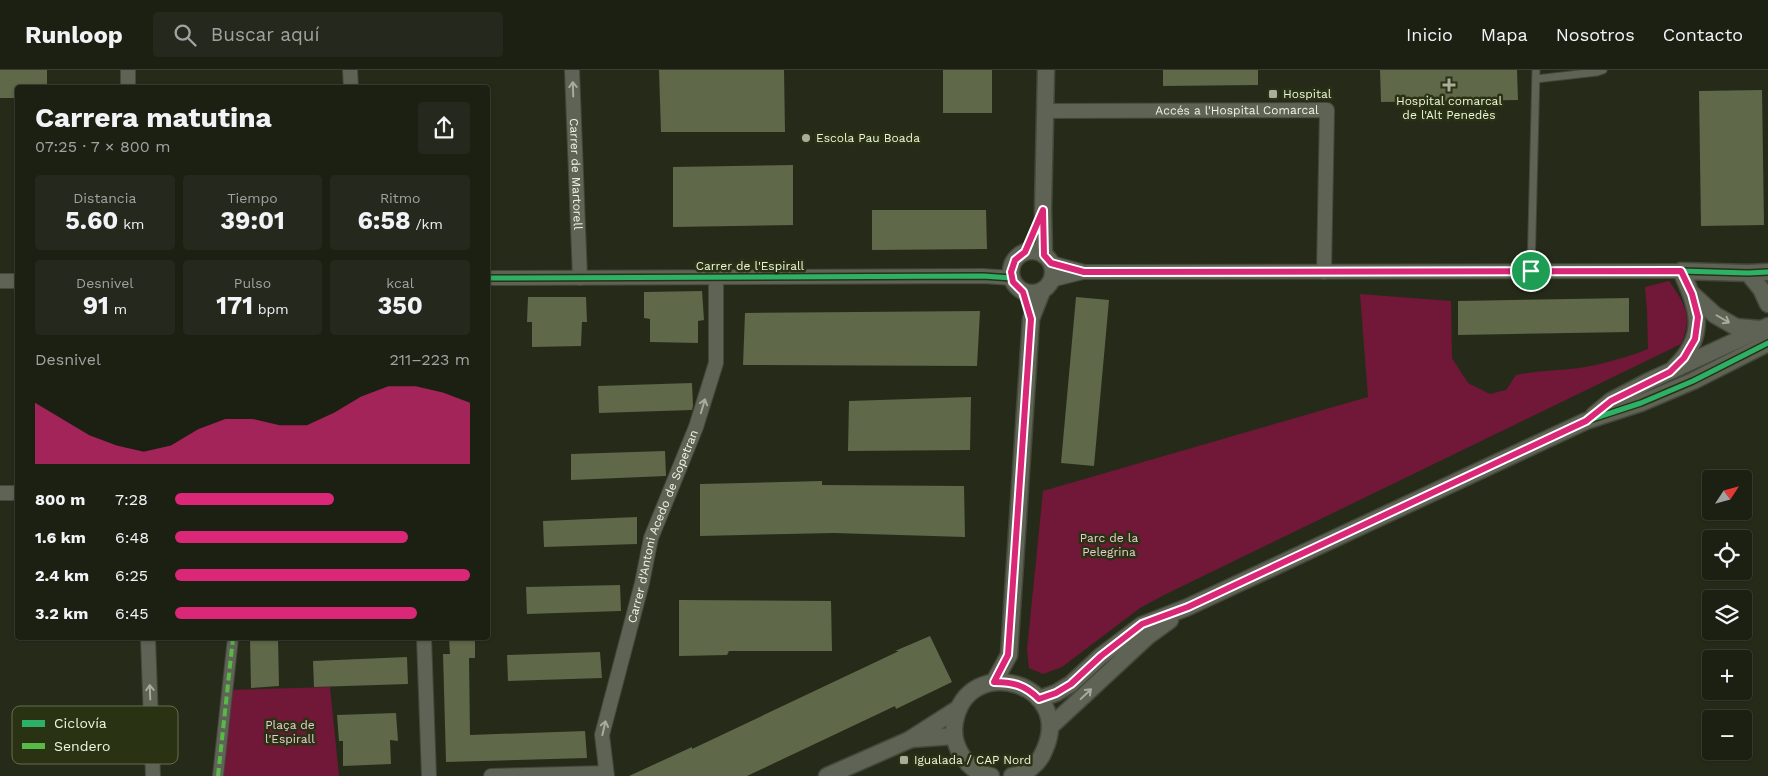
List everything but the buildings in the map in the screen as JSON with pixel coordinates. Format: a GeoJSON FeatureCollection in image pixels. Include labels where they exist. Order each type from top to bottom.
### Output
{"type":"FeatureCollection","features":[{"type":"Feature","properties":{"kind":"street"},"geometry":{"type":"LineString","coordinates":[[128,70],[128,85]]}},
{"type":"Feature","properties":{"kind":"street"},"geometry":{"type":"LineString","coordinates":[[350,70],[351,85]]}},
{"type":"Feature","properties":{"kind":"street","name":"Carrer de Martorell"},"geometry":{"type":"LineString","coordinates":[[572,70],[580,278]]}},
{"type":"Feature","properties":{"kind":"street"},"geometry":{"type":"LineString","coordinates":[[1031,319],[1053,275],[1047,259],[1043,210],[1046,70]]}},
{"type":"Feature","properties":{"kind":"street","name":"Accés a l'Hospital Comarcal"},"geometry":{"type":"LineString","coordinates":[[1045,111],[1327,110],[1324,272]]}},
{"type":"Feature","properties":{"kind":"street"},"geometry":{"type":"LineString","coordinates":[[994,682],[1008,655],[1031,319],[1023,292],[1016,286],[1011,272],[1015,260],[1025,252],[1043,210]]}},
{"type":"Feature","properties":{"kind":"street"},"geometry":{"type":"LineString","coordinates":[[1025,252],[1031,251],[1047,259],[1084,272],[1768,272]]}},
{"type":"Feature","properties":{"kind":"street"},"geometry":{"type":"LineString","coordinates":[[1670,372],[1684,358],[1695,339],[1698,317],[1692,294],[1681,271]]}},
{"type":"Feature","properties":{"kind":"street"},"geometry":{"type":"LineString","coordinates":[[1023,292],[1036,293],[1047,285],[1084,272]]}},
{"type":"Feature","properties":{"kind":"street"},"geometry":{"type":"LineString","coordinates":[[1748,273],[1761,289],[1768,304]]}},
{"type":"Feature","properties":{"kind":"street","name":"Carrer de l'Espirall"},"geometry":{"type":"LineString","coordinates":[[490,278],[716,276],[983,276],[1012,278]]}},
{"type":"Feature","properties":{"kind":"street","name":"Carrer d'Antoni Acedo de Sopetran"},"geometry":{"type":"LineString","coordinates":[[606,774],[602,734],[652,538],[696,427],[716,363],[716,276]]}},
{"type":"Feature","properties":{"kind":"street"},"geometry":{"type":"LineString","coordinates":[[0,281],[15,281]]}},
{"type":"Feature","properties":{"kind":"street"},"geometry":{"type":"LineString","coordinates":[[1692,294],[1715,315],[1736,327],[1767,330]]}},
{"type":"Feature","properties":{"kind":"street"},"geometry":{"type":"LineString","coordinates":[[1586,421],[1611,401],[1670,372],[1767,330]]}},
{"type":"Feature","properties":{"kind":"street"},"geometry":{"type":"LineString","coordinates":[[1039,699],[1056,693],[1071,684],[1101,656],[1142,624],[1188,607],[1586,421],[1642,403],[1693,381],[1767,330]]}},
{"type":"Feature","properties":{"kind":"street"},"geometry":{"type":"LineString","coordinates":[[0,493],[15,493]]}},
{"type":"Feature","properties":{"kind":"street"},"geometry":{"type":"LineString","coordinates":[[1050,727],[1148,636],[1188,607]]}},
{"type":"Feature","properties":{"kind":"street"},"geometry":{"type":"LineString","coordinates":[[148,640],[150,706]]}},
{"type":"Feature","properties":{"kind":"street"},"geometry":{"type":"LineString","coordinates":[[218,776],[233,640]]}},
{"type":"Feature","properties":{"kind":"street"},"geometry":{"type":"LineString","coordinates":[[424,640],[428,776]]}},
{"type":"Feature","properties":{"kind":"street"},"geometry":{"type":"LineString","coordinates":[[1008,655],[1022,686]]}},
{"type":"Feature","properties":{"kind":"street"},"geometry":{"type":"LineString","coordinates":[[827,776],[909,740],[958,708],[967,696],[979,687],[994,682],[1008,682],[1022,686],[1039,699],[1047,712],[1050,727],[1048,742],[1042,756],[1032,768],[1012,776]]}},
{"type":"Feature","properties":{"kind":"street"},"geometry":{"type":"LineString","coordinates":[[958,708],[954,722],[954,736],[958,749],[975,773],[991,776]]}},
{"type":"Feature","properties":{"kind":"street"},"geometry":{"type":"LineString","coordinates":[[909,740],[954,736]]}},
{"type":"Feature","properties":{"kind":"street"},"geometry":{"type":"LineString","coordinates":[[491,776],[606,774]]}},
{"type":"Feature","properties":{"kind":"lane"},"geometry":{"type":"LineString","coordinates":[[1531,271],[1536,70]]}},
{"type":"Feature","properties":{"kind":"lane"},"geometry":{"type":"LineString","coordinates":[[1536,79],[1603,70]]}},
{"type":"Feature","properties":{"kind":"green space","name":"Parc de la Pelegrina"},"geometry":{"type":"Polygon","coordinates":[[[1669,281],[1683,304],[1687,318],[1685,334],[1681,344],[1164,595],[1140,608],[1062,667],[1043,674],[1029,668],[1027,650],[1043,491],[1368,397],[1360,294],[1451,301],[1452,358],[1468,383],[1490,394],[1506,390],[1516,375],[1585,367],[1617,360],[1648,349],[1645,287],[1669,281]]]}},
{"type":"Feature","properties":{"kind":"green space","name":"Plaça de l'Espirall"},"geometry":{"type":"Polygon","coordinates":[[[330,687],[339,776],[218,776],[227,690],[330,687]]]}},
{"type":"Feature","properties":{"kind":"marked path"},"geometry":{"type":"LineString","coordinates":[[218,776],[233,640]]}},
{"type":"Feature","properties":{"kind":"cycle path"},"geometry":{"type":"LineString","coordinates":[[1051,263],[1084,272],[1768,272]]}},
{"type":"Feature","properties":{"kind":"cycle path"},"geometry":{"type":"LineString","coordinates":[[490,278],[983,276],[1012,278]]}},
{"type":"Feature","properties":{"kind":"cycle path"},"geometry":{"type":"LineString","coordinates":[[1039,699],[1056,693],[1071,684],[1101,656],[1142,625],[1188,607],[1586,421],[1641,403],[1693,381],[1768,343]]}},
{"type":"Feature","properties":{"kind":"place","name":"Hospital comarcal de l'Alt Penedès"},"geometry":{"type":"Point","coordinates":[1449,85]}},
{"type":"Feature","properties":{"kind":"place","name":"Hospital"},"geometry":{"type":"Point","coordinates":[1273,94]}},
{"type":"Feature","properties":{"kind":"place","name":"Escola Pau Boada"},"geometry":{"type":"Point","coordinates":[806,138]}},
{"type":"Feature","properties":{"kind":"place","name":"Igualada / CAP Nord"},"geometry":{"type":"Point","coordinates":[904,760]}},
{"type":"Feature","properties":{"kind":"route"},"geometry":{"type":"LineString","coordinates":[[1043,210],[1044,255],[1051,263],[1084,272],[1531,271],[1681,271],[1692,294],[1698,317],[1695,339],[1684,358],[1670,372],[1611,401],[1586,421],[1188,607],[1142,624],[1101,656],[1071,684],[1056,693],[1039,699],[1022,686],[1008,682],[994,682],[1008,655],[1031,319],[1023,292],[1013,282],[1011,272],[1015,260],[1025,252],[1043,210]]}}]}
